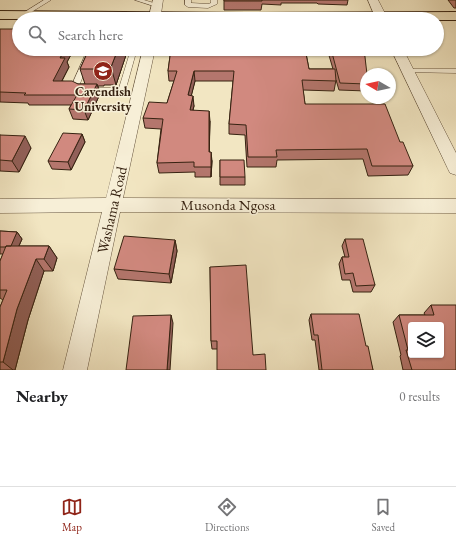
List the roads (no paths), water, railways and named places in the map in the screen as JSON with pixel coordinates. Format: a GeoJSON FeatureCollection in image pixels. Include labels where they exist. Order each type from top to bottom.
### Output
{"type":"FeatureCollection","features":[{"type":"Feature","properties":{"kind":"main road"},"geometry":{"type":"LineString","coordinates":[[128,12],[159,10],[215,12]]}},
{"type":"Feature","properties":{"kind":"main road"},"geometry":{"type":"LineString","coordinates":[[0,15],[12,17]]}},
{"type":"Feature","properties":{"kind":"main road"},"geometry":{"type":"LineString","coordinates":[[444,16],[456,16]]}},
{"type":"Feature","properties":{"kind":"main road"},"geometry":{"type":"LineString","coordinates":[[0,23],[12,21]]}},
{"type":"Feature","properties":{"kind":"main road"},"geometry":{"type":"LineString","coordinates":[[444,23],[456,23]]}},
{"type":"Feature","properties":{"kind":"street"},"geometry":{"type":"LineString","coordinates":[[373,0],[379,12]]}},
{"type":"Feature","properties":{"kind":"street","name":"Washama Road"},"geometry":{"type":"LineString","coordinates":[[75,370],[147,56]]}},
{"type":"Feature","properties":{"kind":"street"},"geometry":{"type":"LineString","coordinates":[[401,56],[456,169]]}},
{"type":"Feature","properties":{"kind":"street","name":"Musonda Ngosa"},"geometry":{"type":"LineString","coordinates":[[0,206],[113,204],[456,206]]}},
{"type":"Feature","properties":{"kind":"lane"},"geometry":{"type":"LineString","coordinates":[[31,12],[48,0]]}},
{"type":"Feature","properties":{"kind":"lane"},"geometry":{"type":"LineString","coordinates":[[138,0],[159,10]]}},
{"type":"Feature","properties":{"kind":"lane"},"geometry":{"type":"LineString","coordinates":[[188,0],[188,5],[208,6],[214,4],[214,0]]}},
{"type":"Feature","properties":{"kind":"lane"},"geometry":{"type":"LineString","coordinates":[[88,56],[76,87],[81,90],[122,90],[132,56]]}},
{"type":"Feature","properties":{"kind":"lane"},"geometry":{"type":"LineString","coordinates":[[408,70],[456,71]]}},
{"type":"Feature","properties":{"kind":"place","name":"Cavendish University"},"geometry":{"type":"Point","coordinates":[103,71]}}]}
